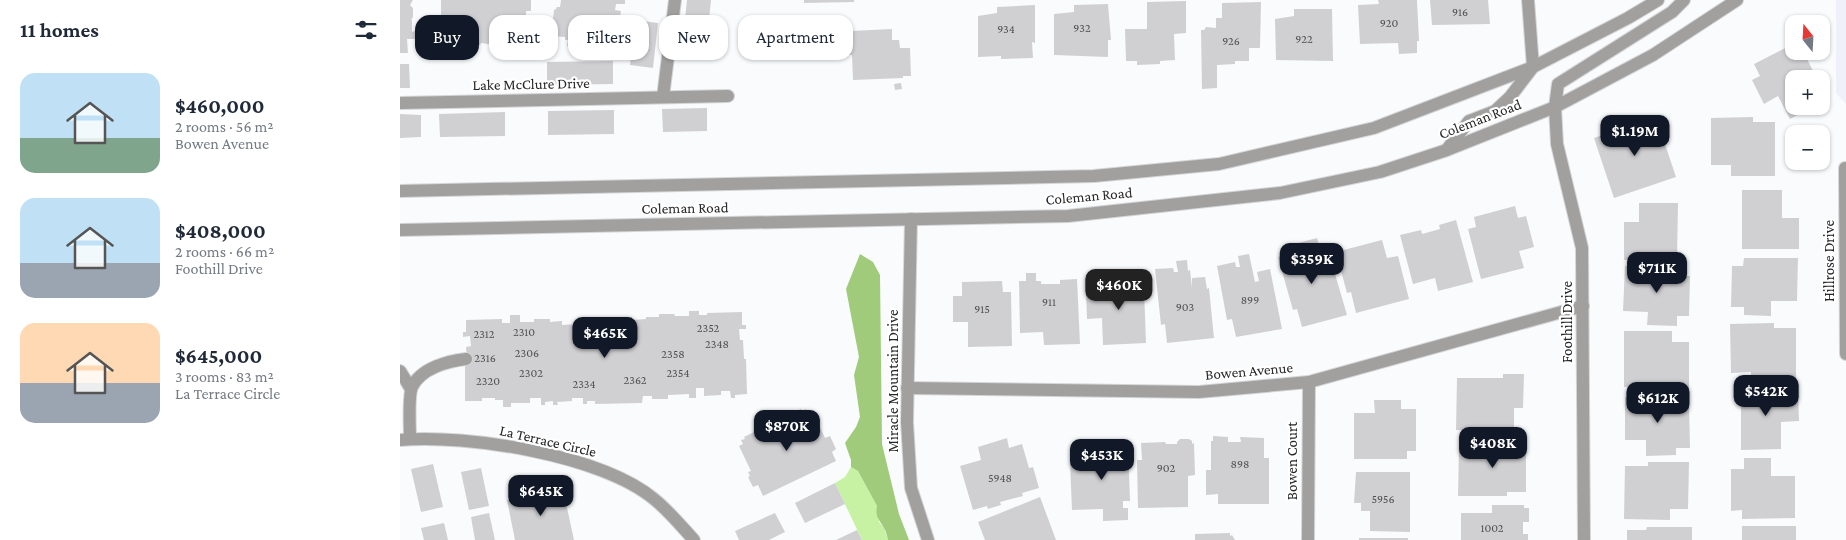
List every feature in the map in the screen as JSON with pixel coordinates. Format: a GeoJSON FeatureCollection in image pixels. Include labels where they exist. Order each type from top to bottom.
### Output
{"type":"FeatureCollection","features":[{"type":"Feature","properties":{"kind":"street"},"geometry":{"type":"LineString","coordinates":[[663,97],[675,0]]}},
{"type":"Feature","properties":{"kind":"street"},"geometry":{"type":"LineString","coordinates":[[1447,150],[1470,122],[1495,111],[1510,98],[1533,67],[1528,0]]}},
{"type":"Feature","properties":{"kind":"street","name":"Coleman Road"},"geometry":{"type":"LineString","coordinates":[[400,192],[1094,176],[1220,164],[1374,128],[1533,67],[1628,18],[1658,0]]}},
{"type":"Feature","properties":{"kind":"street","name":"Foothill Drive"},"geometry":{"type":"LineString","coordinates":[[1584,540],[1582,248],[1557,144],[1555,107],[1558,84],[1672,12],[1684,0]]}},
{"type":"Feature","properties":{"kind":"street","name":"Coleman Road"},"geometry":{"type":"LineString","coordinates":[[400,230],[1068,216],[1280,194],[1380,172],[1447,150],[1555,107],[1653,55],[1737,0]]}},
{"type":"Feature","properties":{"kind":"street","name":"Lake McClure Drive"},"geometry":{"type":"LineString","coordinates":[[400,103],[728,96]]}},
{"type":"Feature","properties":{"kind":"street","name":"Hillrose Drive"},"geometry":{"type":"LineString","coordinates":[[1845,168],[1846,354]]}},
{"type":"Feature","properties":{"kind":"street","name":"Miracle Mountain Drive"},"geometry":{"type":"LineString","coordinates":[[910,219],[907,422],[911,488],[928,540]]}},
{"type":"Feature","properties":{"kind":"street","name":"Bowen Avenue"},"geometry":{"type":"LineString","coordinates":[[907,388],[1199,392],[1309,382],[1583,306]]}},
{"type":"Feature","properties":{"kind":"street"},"geometry":{"type":"LineString","coordinates":[[405,439],[411,389],[417,380],[439,365],[466,359]]}},
{"type":"Feature","properties":{"kind":"street"},"geometry":{"type":"LineString","coordinates":[[400,371],[411,389]]}},
{"type":"Feature","properties":{"kind":"street","name":"Bowen Court"},"geometry":{"type":"LineString","coordinates":[[1308,540],[1309,382]]}},
{"type":"Feature","properties":{"kind":"street","name":"La Terrace Circle"},"geometry":{"type":"LineString","coordinates":[[405,439],[487,443],[567,459],[606,472],[631,484],[653,498],[694,540]]}},
{"type":"Feature","properties":{"kind":"shaded area"},"geometry":{"type":"Polygon","coordinates":[[[1836,0],[1846,0],[1846,104],[1836,93],[1836,0]]]}},
{"type":"Feature","properties":{"kind":"green space"},"geometry":{"type":"Polygon","coordinates":[[[860,254],[873,262],[880,275],[882,444],[899,514],[909,540],[888,540],[877,515],[877,506],[858,471],[851,467],[851,460],[845,443],[856,427],[860,417],[854,375],[859,357],[846,289],[860,254]]]}},
{"type":"Feature","properties":{"kind":"green space"},"geometry":{"type":"Polygon","coordinates":[[[851,467],[858,471],[877,506],[879,522],[884,528],[888,540],[862,540],[835,483],[845,477],[851,467]]]}},
{"type":"Feature","properties":{"kind":"building"},"geometry":{"type":"Polygon","coordinates":[[[400,0],[413,0],[410,5],[413,8],[411,20],[412,32],[415,31],[415,39],[407,39],[408,53],[400,53],[400,0]]]}},
{"type":"Feature","properties":{"kind":"building"},"geometry":{"type":"Polygon","coordinates":[[[441,0],[531,0],[531,11],[526,11],[526,15],[489,15],[489,44],[481,43],[479,45],[479,15],[441,15],[441,0]]]}},
{"type":"Feature","properties":{"kind":"building"},"geometry":{"type":"Polygon","coordinates":[[[561,0],[625,0],[625,4],[616,4],[615,10],[621,11],[620,15],[568,15],[568,40],[565,40],[565,37],[558,36],[558,15],[553,15],[554,10],[560,7],[561,0]]]}},
{"type":"Feature","properties":{"kind":"building"},"geometry":{"type":"Polygon","coordinates":[[[687,0],[711,0],[710,15],[685,15],[687,0]]]}},
{"type":"Feature","properties":{"kind":"building"},"geometry":{"type":"Polygon","coordinates":[[[804,0],[854,0],[854,2],[804,3],[804,0]]]}},
{"type":"Feature","properties":{"kind":"building"},"geometry":{"type":"Polygon","coordinates":[[[1378,0],[1417,0],[1419,41],[1417,41],[1417,53],[1399,54],[1398,43],[1360,44],[1358,5],[1379,4],[1378,0]]]}},
{"type":"Feature","properties":{"kind":"building"},"geometry":{"type":"Polygon","coordinates":[[[1430,0],[1488,0],[1490,24],[1432,25],[1430,0]]]}},
{"type":"Feature","properties":{"kind":"building"},"geometry":{"type":"Polygon","coordinates":[[[1186,1],[1186,33],[1174,34],[1175,60],[1160,61],[1160,64],[1137,65],[1137,61],[1126,61],[1125,29],[1147,29],[1147,2],[1186,1]]]}},
{"type":"Feature","properties":{"kind":"building"},"geometry":{"type":"Polygon","coordinates":[[[1261,2],[1260,48],[1249,48],[1249,61],[1235,61],[1235,64],[1217,65],[1217,88],[1202,89],[1201,30],[1204,30],[1206,27],[1216,28],[1216,18],[1222,18],[1222,3],[1261,2]]]}},
{"type":"Feature","properties":{"kind":"building"},"geometry":{"type":"Polygon","coordinates":[[[1108,4],[1111,40],[1108,40],[1108,57],[1054,55],[1054,14],[1074,12],[1074,5],[1108,4]]]}},
{"type":"Feature","properties":{"kind":"building"},"geometry":{"type":"Polygon","coordinates":[[[1035,5],[1035,43],[1032,42],[1033,58],[1001,59],[1001,56],[978,57],[978,16],[997,13],[997,7],[1035,5]]]}},
{"type":"Feature","properties":{"kind":"building"},"geometry":{"type":"Polygon","coordinates":[[[1294,9],[1332,9],[1333,61],[1276,60],[1275,19],[1294,16],[1294,9]]]}},
{"type":"Feature","properties":{"kind":"building"},"geometry":{"type":"Polygon","coordinates":[[[649,22],[658,23],[653,68],[630,65],[631,60],[649,60],[649,22]]]}},
{"type":"Feature","properties":{"kind":"building"},"geometry":{"type":"Polygon","coordinates":[[[892,29],[892,40],[899,40],[900,48],[910,48],[911,76],[853,80],[853,31],[892,29]]]}},
{"type":"Feature","properties":{"kind":"building"},"geometry":{"type":"Polygon","coordinates":[[[1785,48],[1785,60],[1808,60],[1812,70],[1785,70],[1785,109],[1778,96],[1764,104],[1752,80],[1760,76],[1754,64],[1785,48]]]}},
{"type":"Feature","properties":{"kind":"building"},"geometry":{"type":"Polygon","coordinates":[[[613,61],[613,84],[547,85],[547,62],[613,61]]]}},
{"type":"Feature","properties":{"kind":"building"},"geometry":{"type":"Polygon","coordinates":[[[400,64],[409,64],[410,88],[400,88],[400,64]]]}},
{"type":"Feature","properties":{"kind":"building"},"geometry":{"type":"Polygon","coordinates":[[[901,83],[902,89],[895,90],[894,84],[901,83]]]}},
{"type":"Feature","properties":{"kind":"building"},"geometry":{"type":"Polygon","coordinates":[[[707,108],[707,131],[663,132],[662,109],[707,108]]]}},
{"type":"Feature","properties":{"kind":"building"},"geometry":{"type":"Polygon","coordinates":[[[614,110],[614,134],[548,135],[548,111],[614,110]]]}},
{"type":"Feature","properties":{"kind":"building"},"geometry":{"type":"Polygon","coordinates":[[[505,112],[505,136],[440,137],[439,114],[505,112]]]}},
{"type":"Feature","properties":{"kind":"building"},"geometry":{"type":"Polygon","coordinates":[[[400,114],[421,115],[421,137],[400,138],[400,114]]]}},
{"type":"Feature","properties":{"kind":"building"},"geometry":{"type":"Polygon","coordinates":[[[1788,115],[1798,115],[1790,119],[1788,115]]]}},
{"type":"Feature","properties":{"kind":"building"},"geometry":{"type":"Polygon","coordinates":[[[1656,117],[1676,177],[1614,198],[1594,138],[1656,117]]]}},
{"type":"Feature","properties":{"kind":"building"},"geometry":{"type":"Polygon","coordinates":[[[1753,117],[1753,122],[1775,122],[1775,176],[1731,176],[1731,165],[1711,165],[1711,118],[1753,117]]]}},
{"type":"Feature","properties":{"kind":"building"},"geometry":{"type":"Polygon","coordinates":[[[1742,190],[1782,190],[1782,218],[1799,218],[1799,249],[1742,249],[1742,190]]]}},
{"type":"Feature","properties":{"kind":"building"},"geometry":{"type":"Polygon","coordinates":[[[1639,203],[1678,203],[1677,259],[1624,260],[1624,222],[1639,222],[1639,203]]]}},
{"type":"Feature","properties":{"kind":"building"},"geometry":{"type":"Polygon","coordinates":[[[1515,206],[1518,218],[1526,216],[1534,247],[1519,251],[1524,268],[1481,279],[1468,229],[1476,227],[1474,217],[1515,206]]]}},
{"type":"Feature","properties":{"kind":"building"},"geometry":{"type":"Polygon","coordinates":[[[1456,220],[1473,282],[1438,291],[1435,278],[1413,284],[1400,235],[1421,230],[1422,234],[1440,229],[1439,225],[1456,220]]]}},
{"type":"Feature","properties":{"kind":"building"},"geometry":{"type":"Polygon","coordinates":[[[1317,238],[1321,253],[1314,254],[1314,257],[1324,255],[1327,266],[1317,268],[1318,270],[1333,267],[1347,315],[1302,327],[1297,309],[1293,310],[1278,257],[1296,252],[1294,244],[1317,238]]]}},
{"type":"Feature","properties":{"kind":"building"},"geometry":{"type":"Polygon","coordinates":[[[1382,240],[1387,258],[1398,256],[1409,299],[1356,313],[1351,292],[1347,293],[1336,252],[1382,240]]]}},
{"type":"Feature","properties":{"kind":"building"},"geometry":{"type":"Polygon","coordinates":[[[1249,254],[1255,282],[1259,281],[1257,272],[1270,269],[1282,329],[1236,337],[1232,319],[1227,320],[1217,266],[1235,262],[1236,267],[1240,267],[1238,256],[1249,254]]]}},
{"type":"Feature","properties":{"kind":"building"},"geometry":{"type":"Polygon","coordinates":[[[1744,258],[1798,258],[1797,301],[1771,301],[1771,316],[1744,315],[1744,307],[1731,307],[1732,266],[1743,266],[1744,258]]]}},
{"type":"Feature","properties":{"kind":"building"},"geometry":{"type":"Polygon","coordinates":[[[1187,260],[1192,288],[1192,278],[1205,277],[1207,289],[1209,288],[1214,338],[1167,343],[1165,324],[1161,325],[1155,269],[1173,268],[1174,272],[1178,272],[1176,261],[1187,260]]]}},
{"type":"Feature","properties":{"kind":"building"},"geometry":{"type":"Polygon","coordinates":[[[1625,266],[1679,268],[1679,276],[1690,276],[1689,316],[1677,316],[1677,326],[1647,325],[1648,312],[1623,311],[1625,266]]]}},
{"type":"Feature","properties":{"kind":"building"},"geometry":{"type":"Polygon","coordinates":[[[1026,273],[1036,273],[1036,281],[1041,281],[1041,284],[1060,284],[1060,280],[1077,279],[1080,344],[1044,345],[1043,332],[1020,333],[1019,281],[1026,281],[1026,273]]]}},
{"type":"Feature","properties":{"kind":"building"},"geometry":{"type":"Polygon","coordinates":[[[1137,278],[1137,290],[1144,289],[1146,343],[1103,345],[1102,318],[1087,319],[1086,293],[1096,293],[1096,279],[1137,278]]]}},
{"type":"Feature","properties":{"kind":"building"},"geometry":{"type":"Polygon","coordinates":[[[1002,281],[1003,292],[1011,292],[1012,346],[968,347],[968,322],[953,322],[953,296],[962,296],[962,282],[1002,281]]]}},
{"type":"Feature","properties":{"kind":"building"},"geometry":{"type":"Polygon","coordinates":[[[689,311],[699,311],[699,315],[742,312],[742,325],[746,325],[746,329],[739,329],[740,340],[743,340],[744,359],[746,359],[747,394],[735,395],[735,398],[731,398],[730,391],[721,391],[721,395],[704,396],[704,388],[696,388],[696,398],[689,398],[689,394],[668,395],[668,399],[652,399],[652,396],[643,396],[642,403],[595,404],[595,401],[587,401],[587,404],[583,404],[583,398],[572,398],[572,401],[557,402],[558,405],[553,405],[553,401],[545,402],[545,405],[541,405],[541,398],[530,398],[530,403],[511,403],[511,407],[503,407],[503,400],[495,400],[495,398],[482,398],[482,401],[465,401],[466,347],[471,346],[470,336],[463,337],[463,332],[466,332],[466,320],[502,319],[502,323],[510,323],[510,315],[520,315],[520,322],[534,322],[534,319],[550,319],[550,322],[562,321],[562,325],[592,321],[592,324],[599,323],[599,321],[617,320],[617,317],[632,317],[632,320],[659,317],[659,314],[689,316],[689,311]]]}},
{"type":"Feature","properties":{"kind":"building"},"geometry":{"type":"Polygon","coordinates":[[[1774,323],[1774,328],[1796,328],[1796,383],[1751,384],[1751,372],[1731,373],[1730,324],[1774,323]]]}},
{"type":"Feature","properties":{"kind":"building"},"geometry":{"type":"Polygon","coordinates":[[[1624,331],[1672,331],[1672,342],[1689,342],[1689,391],[1648,391],[1648,386],[1624,387],[1624,331]]]}},
{"type":"Feature","properties":{"kind":"building"},"geometry":{"type":"Polygon","coordinates":[[[1503,374],[1524,374],[1523,408],[1514,408],[1514,431],[1456,430],[1457,378],[1503,378],[1503,374]]]}},
{"type":"Feature","properties":{"kind":"building"},"geometry":{"type":"Polygon","coordinates":[[[1798,390],[1799,421],[1781,422],[1781,449],[1741,450],[1741,391],[1798,390]]]}},
{"type":"Feature","properties":{"kind":"building"},"geometry":{"type":"Polygon","coordinates":[[[1678,396],[1678,406],[1689,405],[1690,448],[1676,448],[1676,455],[1646,456],[1646,440],[1625,440],[1625,397],[1678,396]]]}},
{"type":"Feature","properties":{"kind":"building"},"geometry":{"type":"Polygon","coordinates":[[[1374,400],[1401,400],[1401,409],[1416,409],[1416,451],[1407,451],[1407,459],[1354,459],[1354,413],[1375,413],[1374,400]]]}},
{"type":"Feature","properties":{"kind":"building"},"geometry":{"type":"Polygon","coordinates":[[[801,409],[802,411],[806,409],[807,413],[812,410],[825,438],[830,436],[836,449],[832,452],[836,461],[763,496],[758,485],[753,487],[748,477],[750,476],[748,472],[751,471],[739,446],[743,444],[741,440],[754,432],[756,437],[768,432],[765,426],[771,423],[774,429],[795,419],[792,413],[801,409]]]}},
{"type":"Feature","properties":{"kind":"building"},"geometry":{"type":"Polygon","coordinates":[[[1213,436],[1228,437],[1228,442],[1241,442],[1240,437],[1264,438],[1264,458],[1269,458],[1269,504],[1218,504],[1218,494],[1206,495],[1206,470],[1211,470],[1211,441],[1213,441],[1213,436]]]}},
{"type":"Feature","properties":{"kind":"building"},"geometry":{"type":"Polygon","coordinates":[[[1007,438],[1009,448],[1022,444],[1029,468],[1033,467],[1039,488],[1022,493],[1023,496],[1000,502],[1001,505],[988,509],[987,506],[973,510],[960,466],[981,460],[978,447],[1007,438]]]}},
{"type":"Feature","properties":{"kind":"building"},"geometry":{"type":"Polygon","coordinates":[[[1180,439],[1189,439],[1192,441],[1192,444],[1194,443],[1195,475],[1188,476],[1188,507],[1138,508],[1137,460],[1142,460],[1141,443],[1165,442],[1166,444],[1177,444],[1180,439]]]}},
{"type":"Feature","properties":{"kind":"building"},"geometry":{"type":"Polygon","coordinates":[[[1485,440],[1526,441],[1526,492],[1507,492],[1507,496],[1458,496],[1459,447],[1485,448],[1485,440]]]}},
{"type":"Feature","properties":{"kind":"building"},"geometry":{"type":"Polygon","coordinates":[[[1116,444],[1116,446],[1123,446],[1123,444],[1128,444],[1130,501],[1123,501],[1123,508],[1128,508],[1128,520],[1103,521],[1103,509],[1072,510],[1070,462],[1077,462],[1076,449],[1116,444]]]}},
{"type":"Feature","properties":{"kind":"building"},"geometry":{"type":"Polygon","coordinates":[[[1744,458],[1771,458],[1771,476],[1795,476],[1795,518],[1742,519],[1742,510],[1731,511],[1731,469],[1744,469],[1744,458]]]}},
{"type":"Feature","properties":{"kind":"building"},"geometry":{"type":"Polygon","coordinates":[[[1648,462],[1689,462],[1688,509],[1670,509],[1670,520],[1624,519],[1625,466],[1648,466],[1648,462]]]}},
{"type":"Feature","properties":{"kind":"building"},"geometry":{"type":"Polygon","coordinates":[[[433,464],[443,507],[421,512],[411,469],[433,464]]]}},
{"type":"Feature","properties":{"kind":"building"},"geometry":{"type":"Polygon","coordinates":[[[481,468],[489,506],[469,510],[461,472],[481,468]]]}},
{"type":"Feature","properties":{"kind":"building"},"geometry":{"type":"Polygon","coordinates":[[[1356,472],[1410,472],[1410,532],[1370,531],[1370,511],[1361,511],[1361,503],[1354,503],[1356,472]]]}},
{"type":"Feature","properties":{"kind":"building"},"geometry":{"type":"Polygon","coordinates":[[[835,483],[845,504],[805,523],[795,503],[835,483]]]}},
{"type":"Feature","properties":{"kind":"building"},"geometry":{"type":"Polygon","coordinates":[[[563,489],[574,540],[515,540],[507,500],[563,489]]]}},
{"type":"Feature","properties":{"kind":"building"},"geometry":{"type":"Polygon","coordinates":[[[1040,497],[1056,540],[985,540],[978,522],[1040,497]]]}},
{"type":"Feature","properties":{"kind":"building"},"geometry":{"type":"Polygon","coordinates":[[[1492,505],[1524,505],[1524,508],[1529,508],[1529,522],[1523,522],[1523,534],[1528,534],[1528,540],[1461,540],[1461,513],[1492,513],[1492,505]]]}},
{"type":"Feature","properties":{"kind":"building"},"geometry":{"type":"Polygon","coordinates":[[[489,513],[495,540],[475,540],[471,517],[489,513]]]}},
{"type":"Feature","properties":{"kind":"building"},"geometry":{"type":"Polygon","coordinates":[[[775,513],[785,532],[769,540],[739,540],[735,531],[775,513]]]}},
{"type":"Feature","properties":{"kind":"building"},"geometry":{"type":"Polygon","coordinates":[[[444,523],[448,540],[424,540],[421,528],[444,523]]]}},
{"type":"Feature","properties":{"kind":"building"},"geometry":{"type":"Polygon","coordinates":[[[1742,526],[1796,526],[1796,540],[1742,540],[1742,526]]]}},
{"type":"Feature","properties":{"kind":"building"},"geometry":{"type":"Polygon","coordinates":[[[1647,527],[1692,527],[1692,540],[1627,540],[1627,530],[1646,530],[1647,527]]]}},
{"type":"Feature","properties":{"kind":"building"},"geometry":{"type":"Polygon","coordinates":[[[857,530],[862,540],[836,540],[857,530]]]}},
{"type":"Feature","properties":{"kind":"building"},"geometry":{"type":"Polygon","coordinates":[[[1230,533],[1230,536],[1232,535],[1235,540],[1195,540],[1195,534],[1230,533]]]}},
{"type":"Feature","properties":{"kind":"building"},"geometry":{"type":"Polygon","coordinates":[[[1359,538],[1408,538],[1408,540],[1359,540],[1359,538]]]}}]}
